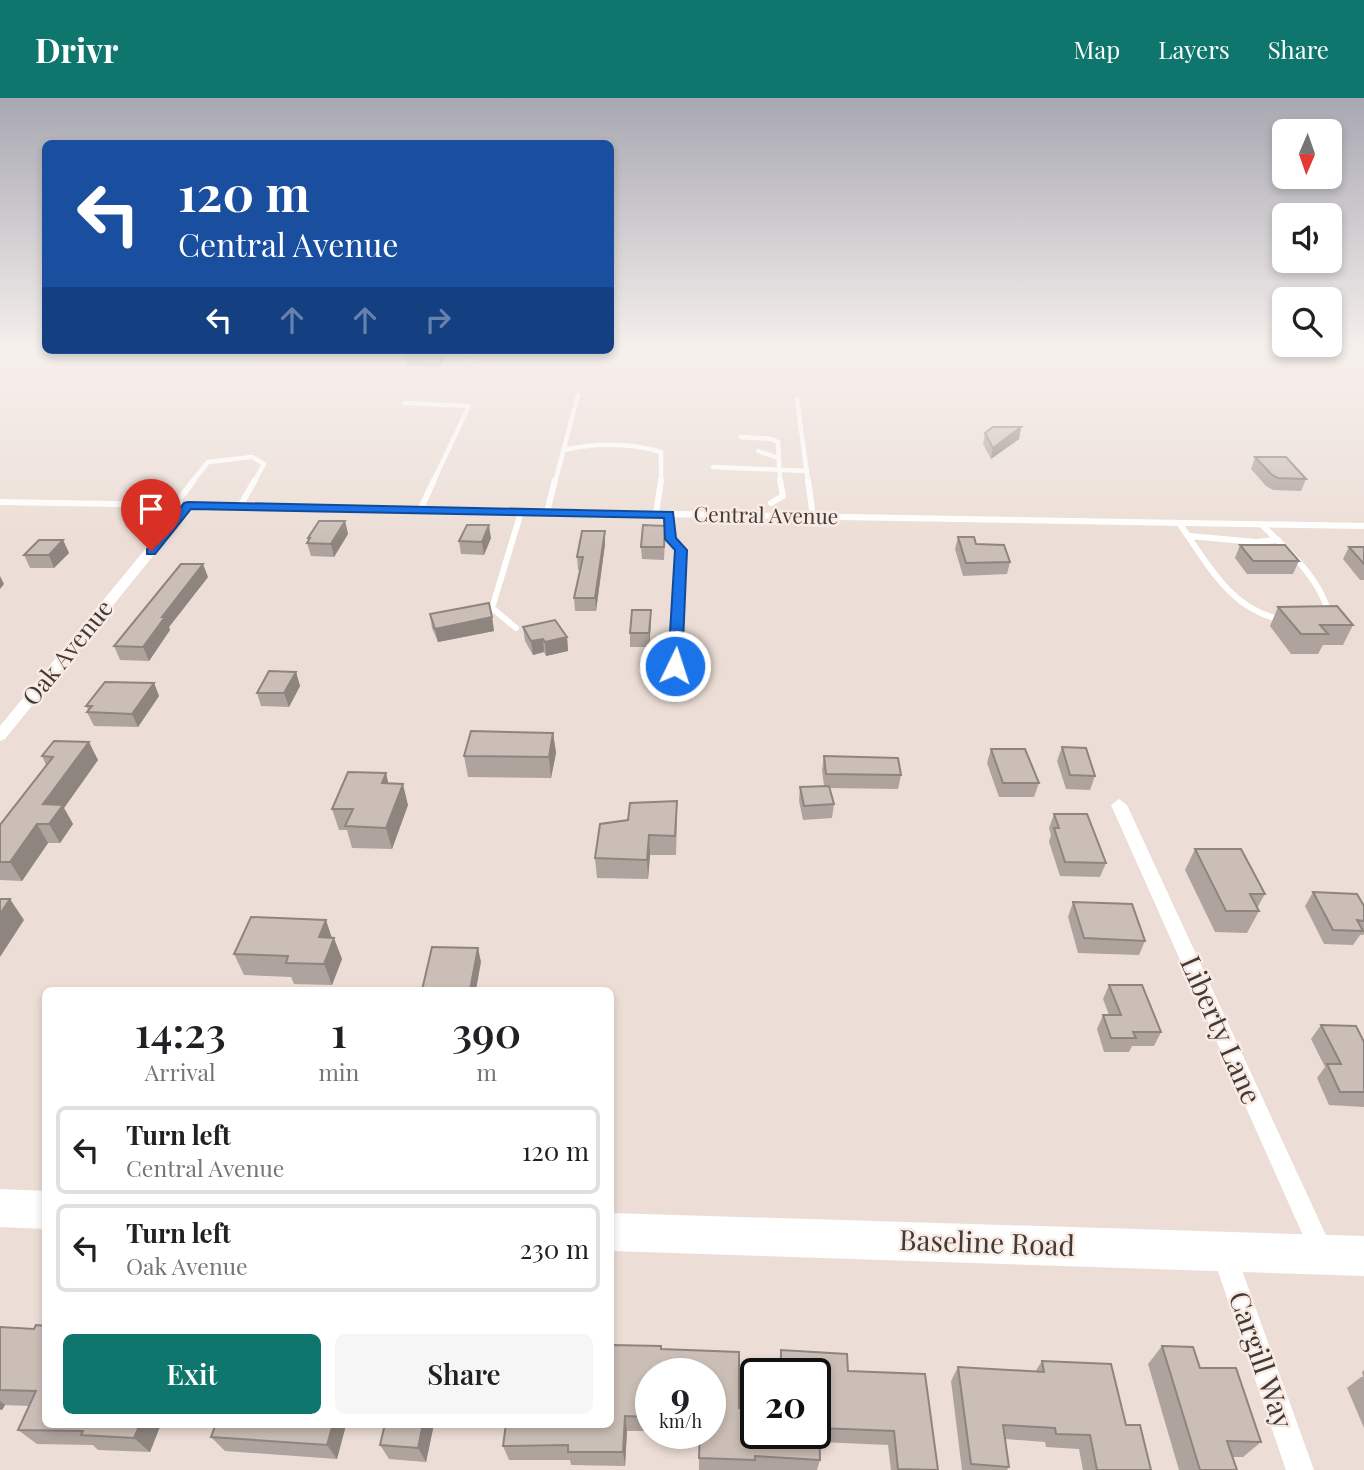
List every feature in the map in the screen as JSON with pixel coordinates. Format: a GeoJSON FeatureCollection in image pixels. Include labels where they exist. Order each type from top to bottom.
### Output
{"type":"FeatureCollection","features":[{"type":"Feature","properties":{"kind":"main road"},"geometry":{"type":"LineString","coordinates":[[0,1208],[42,1210]]}},
{"type":"Feature","properties":{"kind":"main road","name":"Baseline Road"},"geometry":{"type":"LineString","coordinates":[[614,1232],[1364,1256]]}},
{"type":"Feature","properties":{"kind":"street","name":"Central Avenue"},"geometry":{"type":"LineString","coordinates":[[0,502],[1364,526]]}},
{"type":"Feature","properties":{"kind":"street","name":"Oak Avenue"},"geometry":{"type":"LineString","coordinates":[[0,736],[181,505]]}},
{"type":"Feature","properties":{"kind":"street","name":"Liberty Lane"},"geometry":{"type":"LineString","coordinates":[[1119,805],[1323,1254]]}},
{"type":"Feature","properties":{"kind":"street","name":"Cargill Way"},"geometry":{"type":"LineString","coordinates":[[1223,1251],[1300,1470]]}},
{"type":"Feature","properties":{"kind":"lane"},"geometry":{"type":"LineString","coordinates":[[420,510],[466,413]]}},
{"type":"Feature","properties":{"kind":"lane"},"geometry":{"type":"LineString","coordinates":[[547,512],[573,413]]}},
{"type":"Feature","properties":{"kind":"lane"},"geometry":{"type":"LineString","coordinates":[[799,413],[813,517]]}},
{"type":"Feature","properties":{"kind":"lane"},"geometry":{"type":"LineString","coordinates":[[741,438],[772,439],[778,442],[778,470],[783,496],[771,503]]}},
{"type":"Feature","properties":{"kind":"lane"},"geometry":{"type":"LineString","coordinates":[[564,450],[584,445],[643,445],[661,452],[662,475],[656,514]]}},
{"type":"Feature","properties":{"kind":"lane"},"geometry":{"type":"LineString","coordinates":[[758,451],[778,458]]}},
{"type":"Feature","properties":{"kind":"lane"},"geometry":{"type":"LineString","coordinates":[[181,505],[208,462],[252,457],[264,464],[240,506]]}},
{"type":"Feature","properties":{"kind":"lane"},"geometry":{"type":"LineString","coordinates":[[713,467],[807,471]]}},
{"type":"Feature","properties":{"kind":"lane"},"geometry":{"type":"LineString","coordinates":[[516,628],[492,608],[521,512]]}},
{"type":"Feature","properties":{"kind":"lane"},"geometry":{"type":"LineString","coordinates":[[668,694],[675,666],[681,550],[671,539],[669,514]]}},
{"type":"Feature","properties":{"kind":"lane"},"geometry":{"type":"LineString","coordinates":[[1179,523],[1231,596],[1248,610],[1275,620],[1296,621]]}},
{"type":"Feature","properties":{"kind":"lane"},"geometry":{"type":"LineString","coordinates":[[1261,524],[1294,557],[1329,604],[1329,616],[1318,618]]}},
{"type":"Feature","properties":{"kind":"lane"},"geometry":{"type":"LineString","coordinates":[[1189,536],[1256,542],[1278,540]]}},
{"type":"Feature","properties":{"kind":"building"},"geometry":{"type":"Polygon","coordinates":[[[993,427],[1021,427],[993,448],[985,433],[993,427]]]}},
{"type":"Feature","properties":{"kind":"building"},"geometry":{"type":"Polygon","coordinates":[[[1255,457],[1286,457],[1306,479],[1278,478],[1255,457]]]}},
{"type":"Feature","properties":{"kind":"building"},"geometry":{"type":"Polygon","coordinates":[[[319,521],[345,521],[331,544],[307,543],[319,521]]]}},
{"type":"Feature","properties":{"kind":"building"},"geometry":{"type":"Polygon","coordinates":[[[467,525],[489,525],[482,542],[459,541],[467,525]]]}},
{"type":"Feature","properties":{"kind":"building"},"geometry":{"type":"Polygon","coordinates":[[[643,525],[665,526],[664,547],[641,547],[643,525]]]}},
{"type":"Feature","properties":{"kind":"building"},"geometry":{"type":"Polygon","coordinates":[[[582,531],[605,531],[595,598],[574,598],[583,557],[577,557],[582,531]]]}},
{"type":"Feature","properties":{"kind":"building"},"geometry":{"type":"Polygon","coordinates":[[[958,537],[974,537],[976,544],[1004,545],[1010,562],[966,563],[958,537]]]}},
{"type":"Feature","properties":{"kind":"building"},"geometry":{"type":"Polygon","coordinates":[[[39,540],[63,540],[49,555],[24,555],[39,540]]]}},
{"type":"Feature","properties":{"kind":"building"},"geometry":{"type":"Polygon","coordinates":[[[1240,545],[1285,545],[1299,561],[1253,561],[1240,545]]]}},
{"type":"Feature","properties":{"kind":"building"},"geometry":{"type":"Polygon","coordinates":[[[1349,547],[1364,547],[1364,564],[1349,547]]]}},
{"type":"Feature","properties":{"kind":"building"},"geometry":{"type":"Polygon","coordinates":[[[181,564],[203,564],[162,617],[165,617],[143,647],[114,646],[181,564]]]}},
{"type":"Feature","properties":{"kind":"building"},"geometry":{"type":"Polygon","coordinates":[[[489,603],[492,617],[435,629],[430,614],[489,603]]]}},
{"type":"Feature","properties":{"kind":"building"},"geometry":{"type":"Polygon","coordinates":[[[1337,606],[1353,625],[1320,625],[1328,634],[1301,634],[1278,607],[1337,606]]]}},
{"type":"Feature","properties":{"kind":"building"},"geometry":{"type":"Polygon","coordinates":[[[632,610],[651,610],[649,633],[630,633],[632,610]]]}},
{"type":"Feature","properties":{"kind":"building"},"geometry":{"type":"Polygon","coordinates":[[[555,620],[567,637],[545,642],[543,639],[531,641],[523,627],[555,620]]]}},
{"type":"Feature","properties":{"kind":"building"},"geometry":{"type":"Polygon","coordinates":[[[269,671],[296,672],[284,693],[257,693],[269,671]]]}},
{"type":"Feature","properties":{"kind":"building"},"geometry":{"type":"Polygon","coordinates":[[[105,682],[154,683],[132,714],[87,712],[92,706],[86,706],[105,682]]]}},
{"type":"Feature","properties":{"kind":"building"},"geometry":{"type":"Polygon","coordinates":[[[471,731],[553,733],[549,757],[464,756],[471,731]]]}},
{"type":"Feature","properties":{"kind":"building"},"geometry":{"type":"Polygon","coordinates":[[[54,741],[89,742],[43,804],[63,805],[49,824],[37,824],[10,862],[0,862],[0,825],[53,757],[42,756],[54,741]]]}},
{"type":"Feature","properties":{"kind":"building"},"geometry":{"type":"Polygon","coordinates":[[[1062,747],[1086,748],[1095,776],[1070,775],[1062,747]]]}},
{"type":"Feature","properties":{"kind":"building"},"geometry":{"type":"Polygon","coordinates":[[[991,749],[1025,749],[1039,783],[1003,783],[991,749]]]}},
{"type":"Feature","properties":{"kind":"building"},"geometry":{"type":"Polygon","coordinates":[[[824,756],[898,758],[901,775],[826,774],[824,756]]]}},
{"type":"Feature","properties":{"kind":"building"},"geometry":{"type":"Polygon","coordinates":[[[348,772],[386,773],[382,783],[403,784],[386,828],[345,826],[353,809],[332,809],[348,772]]]}},
{"type":"Feature","properties":{"kind":"building"},"geometry":{"type":"Polygon","coordinates":[[[829,786],[834,804],[804,806],[800,787],[829,786]]]}},
{"type":"Feature","properties":{"kind":"building"},"geometry":{"type":"Polygon","coordinates":[[[677,801],[675,836],[649,835],[647,860],[595,858],[600,824],[628,820],[630,803],[677,801]]]}},
{"type":"Feature","properties":{"kind":"building"},"geometry":{"type":"Polygon","coordinates":[[[1054,814],[1087,814],[1106,863],[1065,862],[1054,828],[1059,828],[1054,814]]]}},
{"type":"Feature","properties":{"kind":"building"},"geometry":{"type":"Polygon","coordinates":[[[1195,849],[1241,849],[1265,894],[1250,894],[1259,911],[1226,911],[1195,849]]]}},
{"type":"Feature","properties":{"kind":"building"},"geometry":{"type":"Polygon","coordinates":[[[1313,892],[1357,894],[1364,906],[1364,921],[1357,920],[1363,931],[1333,930],[1313,892]]]}},
{"type":"Feature","properties":{"kind":"building"},"geometry":{"type":"Polygon","coordinates":[[[0,899],[10,899],[0,914],[0,899]]]}},
{"type":"Feature","properties":{"kind":"building"},"geometry":{"type":"Polygon","coordinates":[[[1073,902],[1132,904],[1145,941],[1084,938],[1073,902]]]}},
{"type":"Feature","properties":{"kind":"building"},"geometry":{"type":"Polygon","coordinates":[[[251,917],[326,920],[319,937],[334,938],[324,964],[286,963],[288,956],[234,954],[251,917]]]}},
{"type":"Feature","properties":{"kind":"building"},"geometry":{"type":"Polygon","coordinates":[[[432,947],[478,948],[471,987],[423,987],[432,947]]]}},
{"type":"Feature","properties":{"kind":"building"},"geometry":{"type":"Polygon","coordinates":[[[1109,985],[1142,985],[1161,1032],[1133,1032],[1136,1038],[1111,1038],[1103,1015],[1121,1015],[1109,985]]]}},
{"type":"Feature","properties":{"kind":"building"},"geometry":{"type":"Polygon","coordinates":[[[1321,1025],[1356,1026],[1364,1042],[1364,1092],[1340,1092],[1327,1064],[1341,1064],[1321,1025]]]}},
{"type":"Feature","properties":{"kind":"building"},"geometry":{"type":"Polygon","coordinates":[[[36,1325],[42,1326],[42,1428],[138,1428],[134,1438],[81,1435],[83,1431],[18,1430],[36,1391],[0,1390],[0,1327],[34,1329],[36,1325]]]}},
{"type":"Feature","properties":{"kind":"building"},"geometry":{"type":"Polygon","coordinates":[[[614,1345],[661,1346],[661,1349],[739,1352],[740,1449],[820,1449],[820,1460],[755,1456],[755,1460],[699,1458],[699,1449],[726,1449],[726,1358],[635,1358],[635,1416],[625,1416],[623,1452],[568,1452],[568,1445],[503,1446],[505,1428],[614,1428],[614,1345]]]}},
{"type":"Feature","properties":{"kind":"building"},"geometry":{"type":"Polygon","coordinates":[[[1162,1346],[1193,1347],[1200,1368],[1236,1368],[1261,1442],[1227,1441],[1237,1470],[1200,1470],[1162,1346]]]}},
{"type":"Feature","properties":{"kind":"building"},"geometry":{"type":"Polygon","coordinates":[[[781,1350],[847,1354],[848,1371],[925,1374],[938,1470],[898,1469],[894,1431],[831,1428],[831,1358],[781,1358],[781,1350]]]}},
{"type":"Feature","properties":{"kind":"building"},"geometry":{"type":"Polygon","coordinates":[[[1042,1361],[1111,1364],[1126,1425],[1140,1425],[1151,1470],[1097,1470],[1090,1435],[1056,1434],[1055,1428],[1003,1425],[1009,1467],[971,1464],[958,1367],[1044,1372],[1042,1361]]]}},
{"type":"Feature","properties":{"kind":"building"},"geometry":{"type":"Polygon","coordinates":[[[214,1428],[332,1428],[327,1445],[211,1437],[214,1428]]]}},
{"type":"Feature","properties":{"kind":"building"},"geometry":{"type":"Polygon","coordinates":[[[384,1428],[422,1428],[418,1448],[380,1445],[384,1428]]]}},
{"type":"Feature","properties":{"kind":"route"},"geometry":{"type":"LineString","coordinates":[[151,551],[188,505],[669,514],[671,539],[681,550],[675,666]]}}]}
